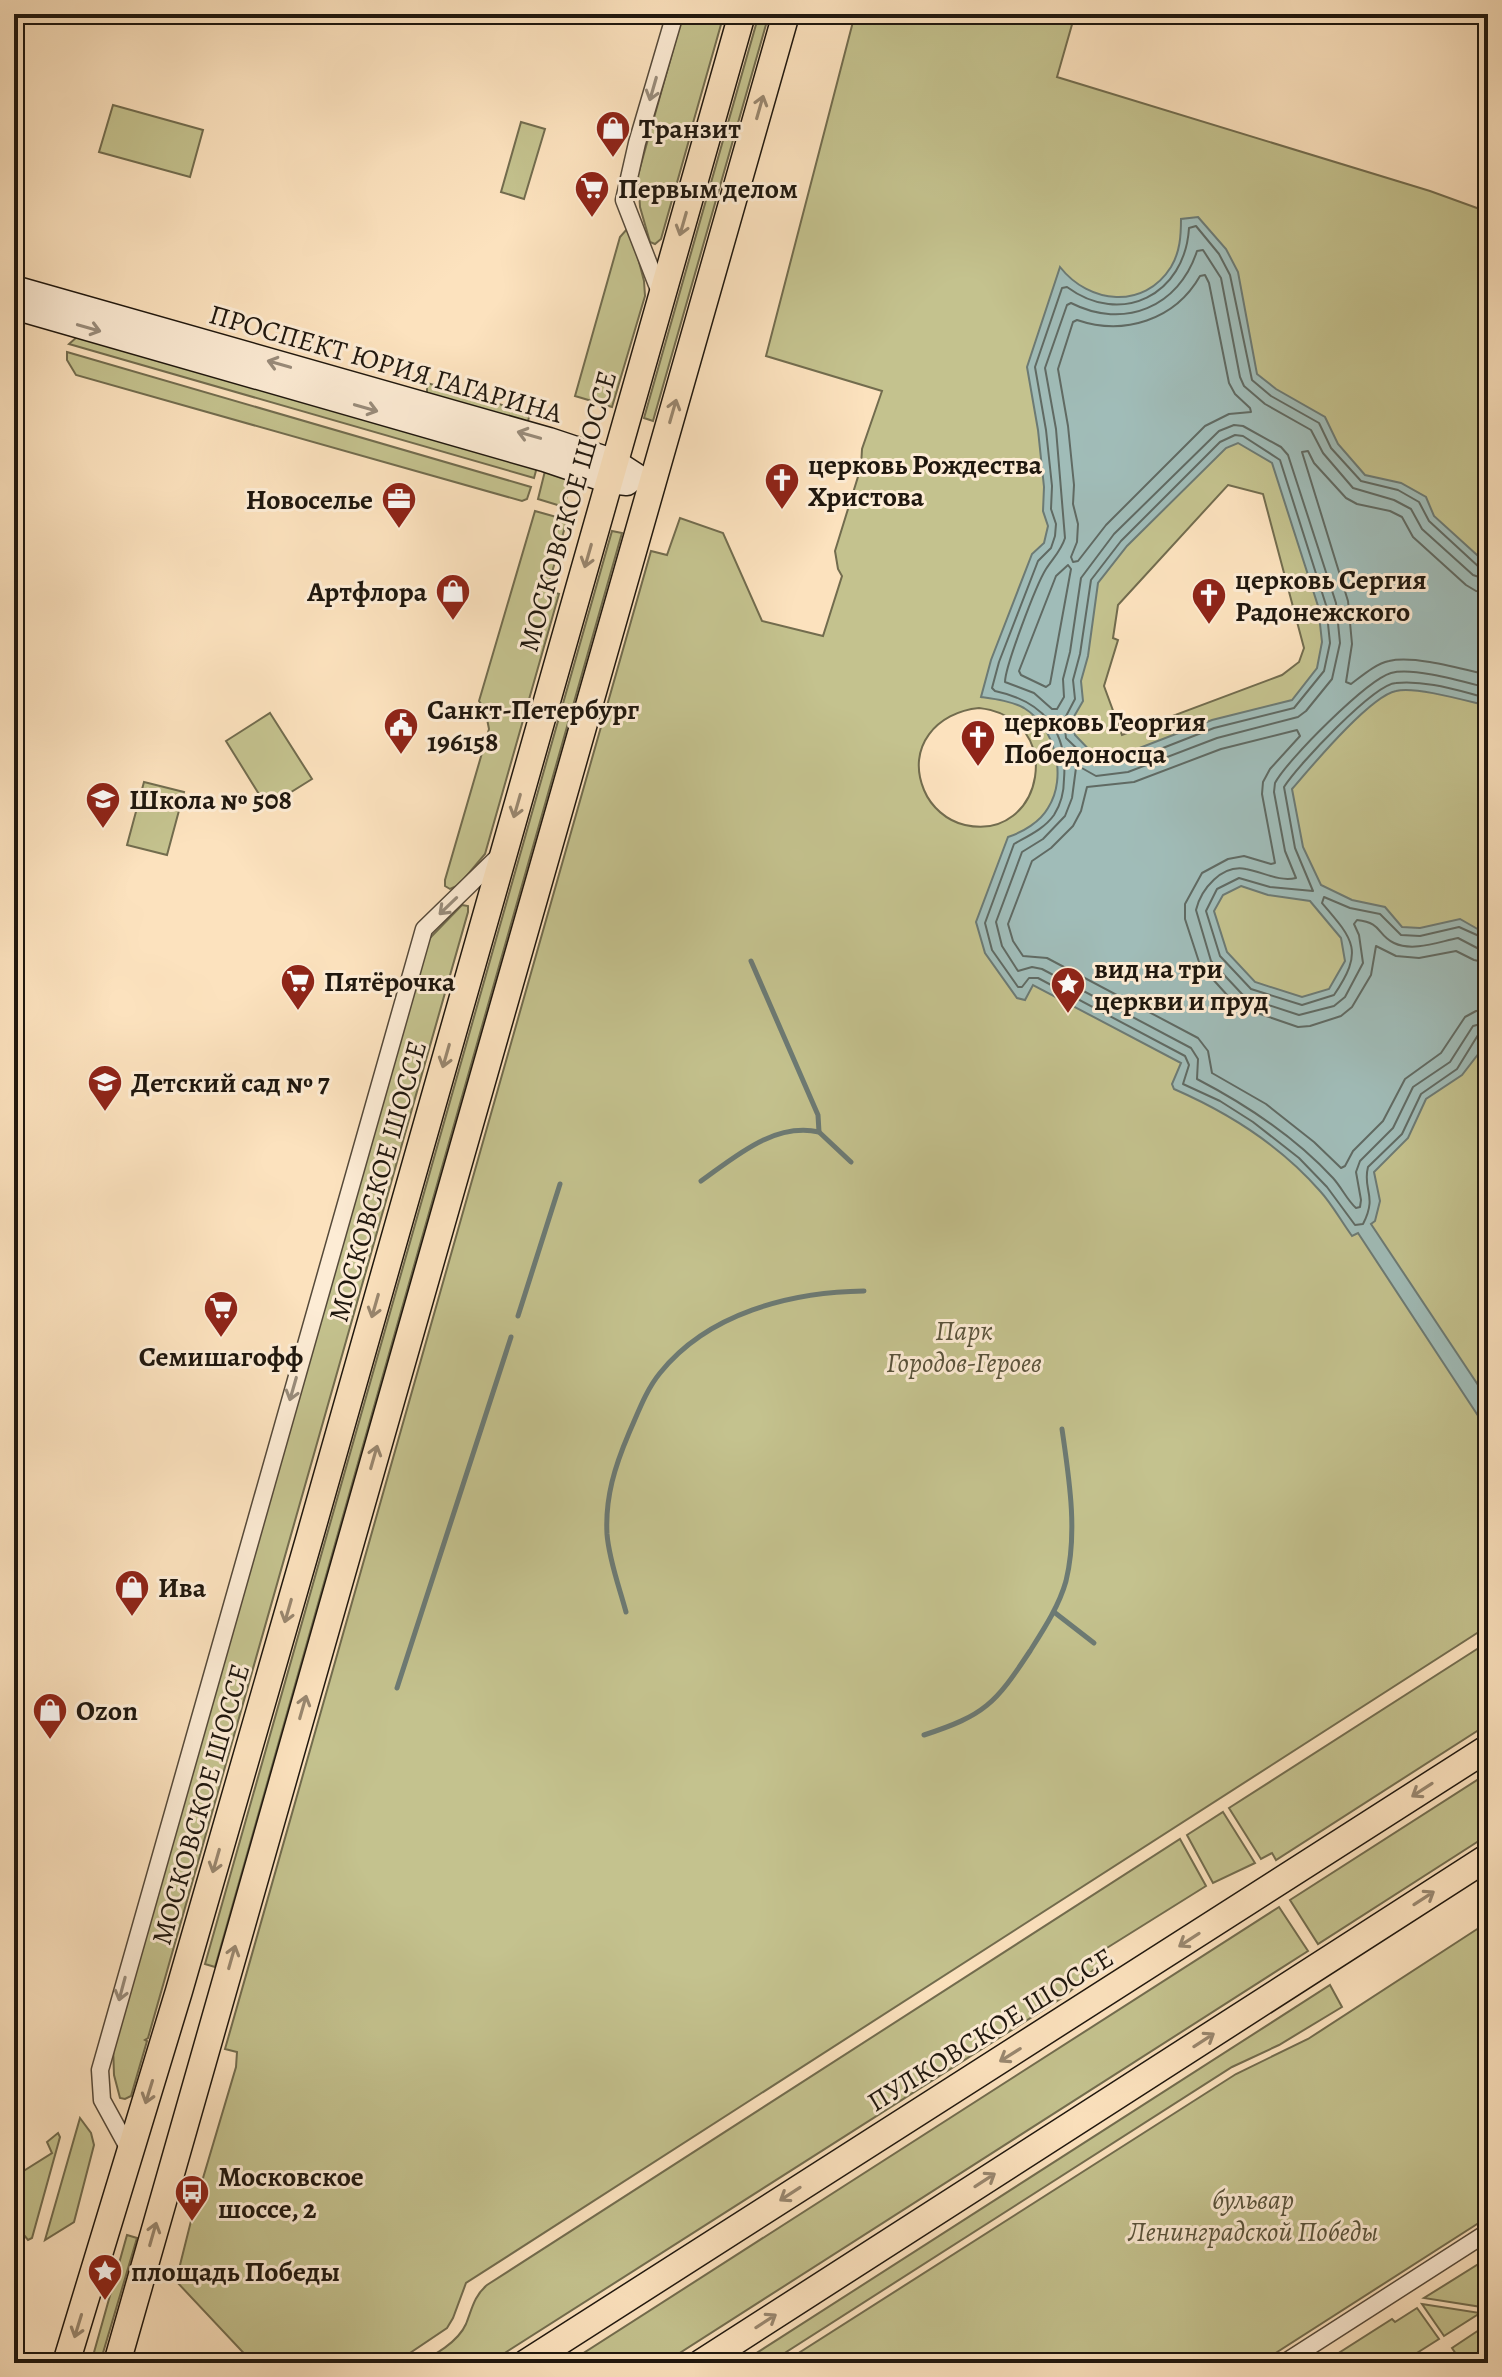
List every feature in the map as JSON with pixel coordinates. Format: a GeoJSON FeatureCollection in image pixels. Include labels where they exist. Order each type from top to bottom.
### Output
{"type":"FeatureCollection","features":[{"type":"Feature","properties":{"kind":"main road","name":"МОСКОВСКОЕ ШОССЕ"},"geometry":{"type":"LineString","coordinates":[[66,2363],[179,1991],[742,14]]}},
{"type":"Feature","properties":{"kind":"main road"},"geometry":{"type":"LineString","coordinates":[[117,2363],[786,14]]}},
{"type":"Feature","properties":{"kind":"main road","name":"ПРОСПЕКТ ЮРИЯ ГАГАРИНА"},"geometry":{"type":"LineString","coordinates":[[14,288],[549,440],[612,471],[652,486]]}},
{"type":"Feature","properties":{"kind":"main road","name":"ПРОСПЕКТ ЮРИЯ ГАГАРИНА"},"geometry":{"type":"LineString","coordinates":[[14,307],[544,459],[612,471]]}},
{"type":"Feature","properties":{"kind":"main road","name":"ПУЛКОВСКОЕ ШОССЕ"},"geometry":{"type":"LineString","coordinates":[[526,2363],[1488,1748]]}},
{"type":"Feature","properties":{"kind":"main road"},"geometry":{"type":"LineString","coordinates":[[701,2363],[1488,1857]]}},
{"type":"Feature","properties":{"kind":"main road"},"geometry":{"type":"LineString","coordinates":[[179,1991],[219,2001]]}},
{"type":"Feature","properties":{"kind":"street"},"geometry":{"type":"LineString","coordinates":[[662,297],[624,200],[637,143],[675,14]]}},
{"type":"Feature","properties":{"kind":"street"},"geometry":{"type":"LineString","coordinates":[[131,2153],[102,2100],[100,2070],[424,929],[504,851]]}},
{"type":"Feature","properties":{"kind":"street"},"geometry":{"type":"LineString","coordinates":[[1284,2363],[1488,2232]]}},
{"type":"Feature","properties":{"kind":"green space"},"geometry":{"type":"Polygon","coordinates":[[[683,14],[724,14],[691,130],[688,130],[691,133],[661,239],[655,244],[650,242],[640,207],[638,175],[683,14]]]}},
{"type":"Feature","properties":{"kind":"green space"},"geometry":{"type":"Polygon","coordinates":[[[759,14],[769,14],[653,421],[644,418],[759,14]]]}},
{"type":"Feature","properties":{"kind":"green space","name":"Парк Городов-Героев"},"geometry":{"type":"Polygon","coordinates":[[[855,14],[1075,14],[1057,77],[1430,191],[1488,212],[1488,1626],[466,2283],[447,2328],[395,2363],[253,2363],[176,2281],[236,2067],[237,2052],[225,2049],[651,551],[667,555],[680,518],[723,533],[762,621],[823,636],[842,576],[835,551],[861,467],[862,449],[882,391],[766,356],[855,14]],[[1228,485],[1118,605],[1113,638],[1118,640],[1104,686],[1122,735],[1282,675],[1299,662],[1304,648],[1263,494],[1228,485]],[[979,708],[950,716],[938,724],[922,746],[919,774],[927,796],[946,817],[965,825],[992,826],[1013,816],[1028,799],[1035,777],[1035,754],[1025,733],[1007,717],[979,708]]]}},
{"type":"Feature","properties":{"kind":"green space"},"geometry":{"type":"Polygon","coordinates":[[[113,105],[203,130],[190,177],[99,152],[113,105]]]}},
{"type":"Feature","properties":{"kind":"green space"},"geometry":{"type":"Polygon","coordinates":[[[521,122],[545,129],[524,199],[501,192],[521,122]]]}},
{"type":"Feature","properties":{"kind":"green space"},"geometry":{"type":"Polygon","coordinates":[[[627,229],[632,235],[645,296],[612,407],[575,396],[620,237],[627,229]]]}},
{"type":"Feature","properties":{"kind":"green space"},"geometry":{"type":"Polygon","coordinates":[[[78,336],[537,467],[534,478],[69,344],[78,336]]]}},
{"type":"Feature","properties":{"kind":"green space"},"geometry":{"type":"Polygon","coordinates":[[[67,352],[531,487],[527,499],[522,501],[76,375],[67,360],[67,352]]]}},
{"type":"Feature","properties":{"kind":"green space"},"geometry":{"type":"Polygon","coordinates":[[[427,383],[530,413],[527,425],[427,396],[427,383]]]}},
{"type":"Feature","properties":{"kind":"green space"},"geometry":{"type":"Polygon","coordinates":[[[545,471],[572,478],[564,507],[538,499],[545,471]]]}},
{"type":"Feature","properties":{"kind":"green space"},"geometry":{"type":"Polygon","coordinates":[[[535,511],[567,520],[547,590],[559,594],[485,854],[459,885],[450,889],[445,886],[445,880],[489,729],[485,709],[479,701],[535,511]]]}},
{"type":"Feature","properties":{"kind":"green space"},"geometry":{"type":"Polygon","coordinates":[[[612,531],[622,533],[215,1967],[205,1964],[612,531]]]}},
{"type":"Feature","properties":{"kind":"green space"},"geometry":{"type":"Polygon","coordinates":[[[270,713],[312,779],[267,807],[226,741],[270,713]]]}},
{"type":"Feature","properties":{"kind":"green space"},"geometry":{"type":"Polygon","coordinates":[[[144,782],[184,792],[167,855],[127,845],[144,782]]]}},
{"type":"Feature","properties":{"kind":"green space"},"geometry":{"type":"Polygon","coordinates":[[[462,905],[468,906],[468,912],[148,2038],[131,2096],[120,2098],[114,2075],[113,2044],[427,941],[462,905]]]}},
{"type":"Feature","properties":{"kind":"green space"},"geometry":{"type":"Polygon","coordinates":[[[1488,1642],[1488,1724],[1276,1860],[1272,1853],[1261,1859],[1229,1808],[1488,1642]]]}},
{"type":"Feature","properties":{"kind":"green space"},"geometry":{"type":"Polygon","coordinates":[[[1488,1773],[1488,1835],[1318,1944],[1290,1900],[1488,1773]]]}},
{"type":"Feature","properties":{"kind":"green space"},"geometry":{"type":"Polygon","coordinates":[[[1223,1812],[1255,1863],[1213,1883],[1187,1835],[1223,1812]]]}},
{"type":"Feature","properties":{"kind":"green space"},"geometry":{"type":"Polygon","coordinates":[[[1180,1839],[1206,1886],[1102,1951],[1106,1958],[1065,1996],[489,2363],[417,2363],[457,2337],[476,2298],[487,2285],[1180,1839]]]}},
{"type":"Feature","properties":{"kind":"green space"},"geometry":{"type":"Polygon","coordinates":[[[1279,1907],[1308,1951],[664,2363],[568,2363],[1279,1907]]]}},
{"type":"Feature","properties":{"kind":"green space","name":"бульвар Ленинградской Победы"},"geometry":{"type":"Polygon","coordinates":[[[1488,1922],[1488,2217],[1260,2363],[783,2363],[1236,2074],[1308,2039],[1488,1922]]]}},
{"type":"Feature","properties":{"kind":"green space"},"geometry":{"type":"Polygon","coordinates":[[[1330,1985],[1342,2007],[1279,2045],[1232,2067],[769,2363],[741,2363],[1330,1985]]]}},
{"type":"Feature","properties":{"kind":"green space"},"geometry":{"type":"Polygon","coordinates":[[[80,2118],[91,2133],[94,2145],[74,2222],[45,2240],[80,2118]]]}},
{"type":"Feature","properties":{"kind":"green space"},"geometry":{"type":"Polygon","coordinates":[[[58,2133],[60,2137],[32,2238],[28,2240],[14,2223],[14,2177],[52,2153],[47,2142],[58,2133]]]}},
{"type":"Feature","properties":{"kind":"green space"},"geometry":{"type":"Polygon","coordinates":[[[127,2235],[137,2238],[100,2363],[91,2363],[127,2235]]]}},
{"type":"Feature","properties":{"kind":"green space"},"geometry":{"type":"Polygon","coordinates":[[[1488,2258],[1488,2308],[1424,2298],[1488,2258]]]}},
{"type":"Feature","properties":{"kind":"green space"},"geometry":{"type":"Polygon","coordinates":[[[1422,2304],[1480,2313],[1444,2336],[1422,2304]]]}},
{"type":"Feature","properties":{"kind":"green space"},"geometry":{"type":"Polygon","coordinates":[[[1417,2308],[1439,2339],[1401,2363],[1323,2363],[1392,2319],[1395,2322],[1417,2308]]]}},
{"type":"Feature","properties":{"kind":"green space"},"geometry":{"type":"Polygon","coordinates":[[[1488,2324],[1488,2363],[1462,2363],[1452,2348],[1488,2324]]]}},
{"type":"Feature","properties":{"kind":"water"},"geometry":{"type":"Polygon","coordinates":[[[1198,217],[1226,249],[1238,272],[1257,374],[1276,389],[1325,417],[1338,444],[1365,475],[1401,483],[1426,497],[1434,516],[1488,565],[1488,706],[1428,692],[1396,691],[1371,705],[1357,718],[1292,789],[1303,847],[1321,885],[1352,900],[1385,907],[1402,927],[1420,928],[1460,919],[1488,935],[1488,1032],[1479,1053],[1462,1075],[1426,1099],[1408,1138],[1374,1172],[1380,1201],[1375,1221],[1371,1224],[1488,1400],[1488,1431],[1358,1233],[1352,1236],[1329,1201],[1304,1174],[1253,1132],[1174,1089],[1172,1084],[1181,1063],[1033,985],[1025,1000],[1017,998],[985,953],[976,922],[1008,837],[1040,818],[1054,796],[1057,782],[1055,754],[1044,727],[1035,716],[1014,704],[981,697],[991,660],[1032,554],[1044,543],[1048,526],[1043,511],[1044,487],[1038,430],[1027,367],[1060,267],[1086,289],[1101,295],[1132,296],[1160,281],[1171,267],[1179,244],[1181,219],[1198,217]],[[1238,443],[1226,448],[1127,546],[1098,583],[1088,656],[1081,681],[1083,701],[1072,720],[1075,735],[1097,758],[1124,754],[1212,720],[1292,700],[1317,668],[1322,642],[1318,606],[1272,463],[1238,443]],[[1241,886],[1223,895],[1214,911],[1227,952],[1255,982],[1302,997],[1329,989],[1345,961],[1341,938],[1310,901],[1268,895],[1241,886]]]}},
{"type":"Feature","properties":{"kind":"waterway"},"geometry":{"type":"LineString","coordinates":[[751,961],[818,1115],[819,1132]]}},
{"type":"Feature","properties":{"kind":"waterway"},"geometry":{"type":"LineString","coordinates":[[701,1181],[741,1152],[786,1132],[819,1132],[851,1162]]}},
{"type":"Feature","properties":{"kind":"waterway"},"geometry":{"type":"LineString","coordinates":[[518,1316],[560,1184]]}},
{"type":"Feature","properties":{"kind":"waterway"},"geometry":{"type":"LineString","coordinates":[[626,1612],[608,1544],[608,1507],[619,1458],[643,1402],[660,1373],[702,1335],[753,1310],[808,1296],[864,1291]]}},
{"type":"Feature","properties":{"kind":"waterway"},"geometry":{"type":"LineString","coordinates":[[397,1688],[511,1337]]}},
{"type":"Feature","properties":{"kind":"waterway"},"geometry":{"type":"LineString","coordinates":[[924,1735],[975,1714],[997,1696],[1051,1617],[1066,1581],[1070,1562],[1070,1486],[1062,1429]]}},
{"type":"Feature","properties":{"kind":"waterway"},"geometry":{"type":"LineString","coordinates":[[1054,1612],[1094,1643]]}},
{"type":"Feature","properties":{"kind":"place","name":"Транзит"},"geometry":{"type":"Point","coordinates":[613,159]}},
{"type":"Feature","properties":{"kind":"place","name":"Первым делом"},"geometry":{"type":"Point","coordinates":[592,219]}},
{"type":"Feature","properties":{"kind":"place","name":"церковь Рождества Христова"},"geometry":{"type":"Point","coordinates":[782,511]}},
{"type":"Feature","properties":{"kind":"place","name":"Новоселье"},"geometry":{"type":"Point","coordinates":[399,530]}},
{"type":"Feature","properties":{"kind":"place","name":"Артфлора"},"geometry":{"type":"Point","coordinates":[453,622]}},
{"type":"Feature","properties":{"kind":"place","name":"церковь Сергия Радонежского"},"geometry":{"type":"Point","coordinates":[1209,626]}},
{"type":"Feature","properties":{"kind":"place","name":"Санкт-Петербург 196158"},"geometry":{"type":"Point","coordinates":[401,756]}},
{"type":"Feature","properties":{"kind":"place","name":"церковь Георгия Победоносца"},"geometry":{"type":"Point","coordinates":[978,768]}},
{"type":"Feature","properties":{"kind":"place","name":"Школа № 508"},"geometry":{"type":"Point","coordinates":[103,830]}},
{"type":"Feature","properties":{"kind":"place","name":"Пятёрочка"},"geometry":{"type":"Point","coordinates":[298,1012]}},
{"type":"Feature","properties":{"kind":"place","name":"вид на три церкви и пруд"},"geometry":{"type":"Point","coordinates":[1068,1015]}},
{"type":"Feature","properties":{"kind":"place","name":"Детский сад № 7"},"geometry":{"type":"Point","coordinates":[105,1113]}},
{"type":"Feature","properties":{"kind":"place","name":"Семишагофф"},"geometry":{"type":"Point","coordinates":[221,1339]}},
{"type":"Feature","properties":{"kind":"place","name":"Ива"},"geometry":{"type":"Point","coordinates":[132,1618]}},
{"type":"Feature","properties":{"kind":"place","name":"Ozon"},"geometry":{"type":"Point","coordinates":[50,1741]}},
{"type":"Feature","properties":{"kind":"place","name":"Московское шоссе, 2"},"geometry":{"type":"Point","coordinates":[192,2223]}},
{"type":"Feature","properties":{"kind":"place","name":"площадь Победы"},"geometry":{"type":"Point","coordinates":[105,2302]}}]}
